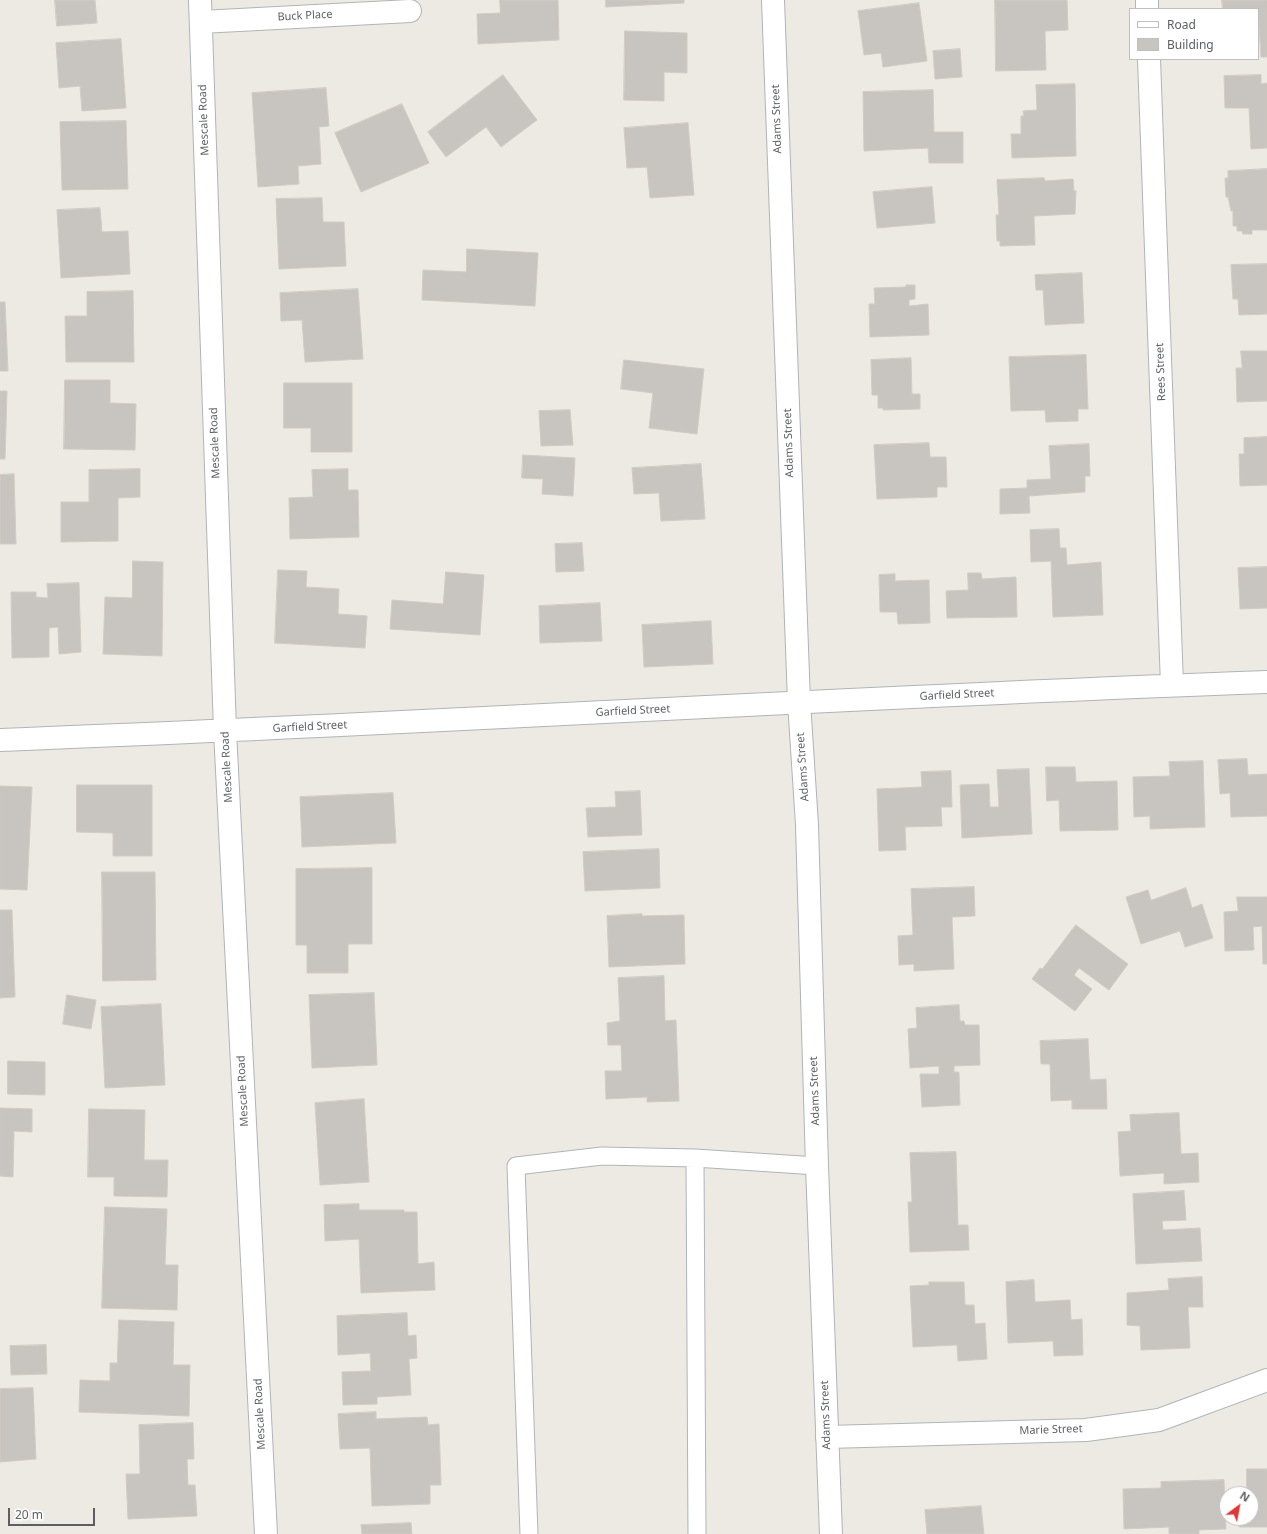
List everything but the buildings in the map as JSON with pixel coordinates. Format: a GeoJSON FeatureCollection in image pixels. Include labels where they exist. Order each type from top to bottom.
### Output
{"type":"FeatureCollection","features":[{"type":"Feature","properties":{"kind":"street","name":"Mescale Road"},"geometry":{"type":"LineString","coordinates":[[200,0],[225,732],[266,1534]]}},
{"type":"Feature","properties":{"kind":"street","name":"Adams Street"},"geometry":{"type":"LineString","coordinates":[[773,0],[799,702],[807,825],[817,1166],[831,1534]]}},
{"type":"Feature","properties":{"kind":"street","name":"Buck Place"},"geometry":{"type":"LineString","coordinates":[[201,22],[410,11]]}},
{"type":"Feature","properties":{"kind":"street","name":"Rees Street"},"geometry":{"type":"LineString","coordinates":[[1149,60],[1172,685]]}},
{"type":"Feature","properties":{"kind":"street","name":"Garfield Street"},"geometry":{"type":"LineString","coordinates":[[0,740],[225,732],[799,702],[1267,682]]}},
{"type":"Feature","properties":{"kind":"street","name":"Marie Street"},"geometry":{"type":"LineString","coordinates":[[827,1437],[1086,1430],[1159,1420],[1267,1380]]}},
{"type":"Feature","properties":{"kind":"lane"},"geometry":{"type":"LineString","coordinates":[[529,1534],[516,1166],[602,1156],[695,1158],[817,1166]]}},
{"type":"Feature","properties":{"kind":"lane"},"geometry":{"type":"LineString","coordinates":[[695,1158],[696,1534]]}}]}
